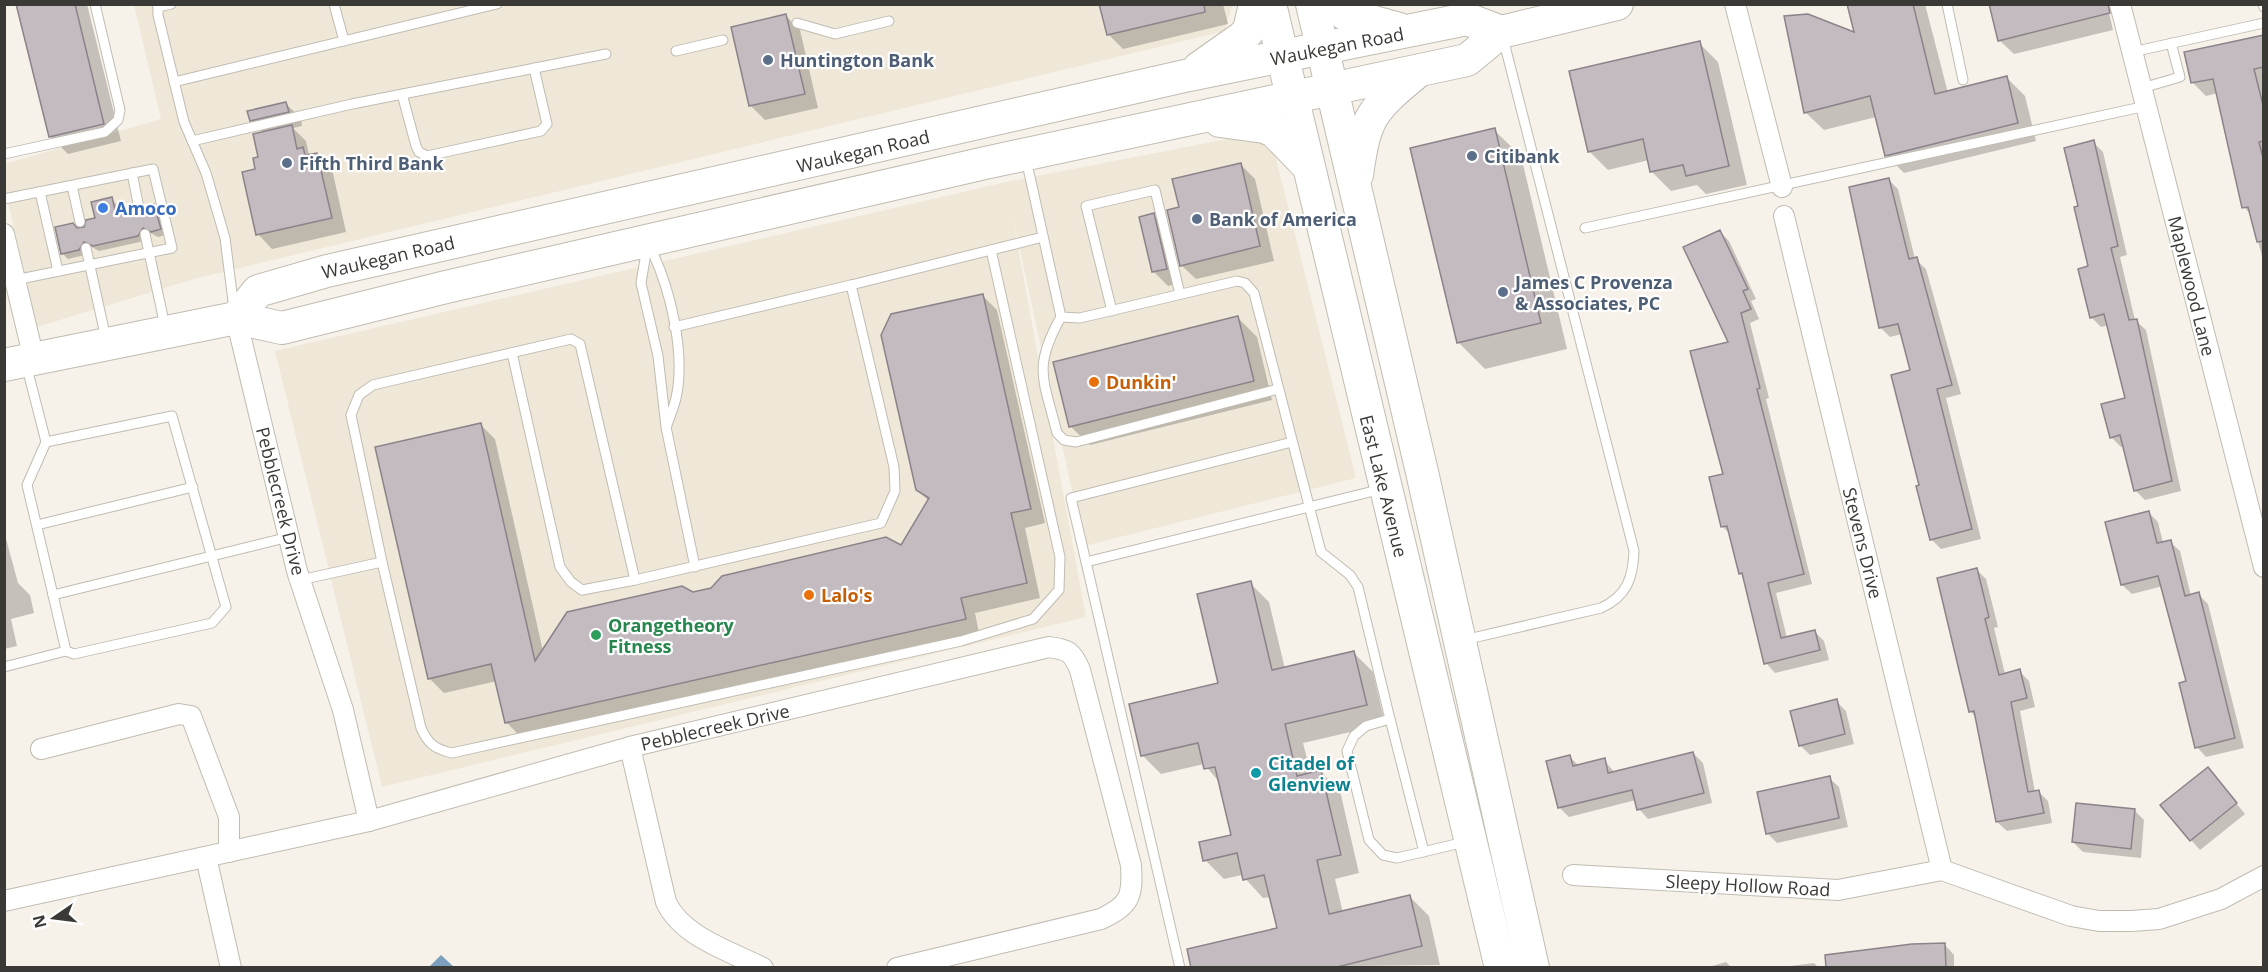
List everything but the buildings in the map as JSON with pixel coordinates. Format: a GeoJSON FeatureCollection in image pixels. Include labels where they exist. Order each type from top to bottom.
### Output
{"type":"FeatureCollection","features":[{"type":"Feature","properties":{"kind":"main road"},"geometry":{"type":"LineString","coordinates":[[1189,75],[1243,37],[1249,30],[1255,4]]}},
{"type":"Feature","properties":{"kind":"main road","name":"East Lake Avenue"},"geometry":{"type":"LineString","coordinates":[[1270,4],[1501,968]]}},
{"type":"Feature","properties":{"kind":"main road"},"geometry":{"type":"LineString","coordinates":[[1312,4],[1460,641],[1533,968]]}},
{"type":"Feature","properties":{"kind":"main road"},"geometry":{"type":"LineString","coordinates":[[1330,4],[1353,17],[1409,31]]}},
{"type":"Feature","properties":{"kind":"main road"},"geometry":{"type":"LineString","coordinates":[[21,362],[236,318],[282,328],[446,287],[1025,154],[1467,60],[1502,33],[1617,4]]}},
{"type":"Feature","properties":{"kind":"main road","name":"Waukegan Road"},"geometry":{"type":"LineString","coordinates":[[236,318],[258,291],[327,271],[639,202],[1189,75],[1467,19],[1502,33]]}},
{"type":"Feature","properties":{"kind":"main road"},"geometry":{"type":"LineString","coordinates":[[1355,191],[1363,141],[1373,112],[1418,71]]}},
{"type":"Feature","properties":{"kind":"main road"},"geometry":{"type":"LineString","coordinates":[[1195,118],[1264,127],[1274,131],[1307,165]]}},
{"type":"Feature","properties":{"kind":"street"},"geometry":{"type":"LineString","coordinates":[[1735,4],[1782,187]]}},
{"type":"Feature","properties":{"kind":"street","name":"Maplewood Lane"},"geometry":{"type":"LineString","coordinates":[[2120,4],[2264,567]]}},
{"type":"Feature","properties":{"kind":"street","name":"Stevens Drive"},"geometry":{"type":"LineString","coordinates":[[1784,216],[1942,870]]}},
{"type":"Feature","properties":{"kind":"street"},"geometry":{"type":"LineString","coordinates":[[4,234],[15,280],[21,362]]}},
{"type":"Feature","properties":{"kind":"street","name":"Pebblecreek Drive"},"geometry":{"type":"LineString","coordinates":[[236,318],[300,580],[343,710],[369,821]]}},
{"type":"Feature","properties":{"kind":"street","name":"Pebblecreek Drive"},"geometry":{"type":"LineString","coordinates":[[4,901],[369,821],[630,747],[1049,647],[1064,649],[1074,655],[1080,670],[1131,865],[1132,885],[1129,898],[1121,909],[1101,919],[897,968]]}},
{"type":"Feature","properties":{"kind":"street"},"geometry":{"type":"LineString","coordinates":[[41,749],[179,714],[191,716],[229,817],[229,852]]}},
{"type":"Feature","properties":{"kind":"street"},"geometry":{"type":"LineString","coordinates":[[630,747],[666,902],[673,916],[684,927],[763,968]]}},
{"type":"Feature","properties":{"kind":"street"},"geometry":{"type":"LineString","coordinates":[[206,857],[231,968]]}},
{"type":"Feature","properties":{"kind":"street"},"geometry":{"type":"LineString","coordinates":[[1942,870],[2071,916],[2099,921],[2159,919],[2221,899],[2264,876]]}},
{"type":"Feature","properties":{"kind":"street","name":"Sleepy Hollow Road"},"geometry":{"type":"LineString","coordinates":[[1573,875],[1838,890],[1942,870]]}},
{"type":"Feature","properties":{"kind":"lane"},"geometry":{"type":"LineString","coordinates":[[4,154],[105,132],[118,120],[120,110],[95,4]]}},
{"type":"Feature","properties":{"kind":"lane"},"geometry":{"type":"LineString","coordinates":[[171,4],[158,6],[158,15],[184,122],[206,173],[225,238],[236,318]]}},
{"type":"Feature","properties":{"kind":"lane"},"geometry":{"type":"LineString","coordinates":[[334,4],[344,41]]}},
{"type":"Feature","properties":{"kind":"lane"},"geometry":{"type":"LineString","coordinates":[[174,82],[497,4]]}},
{"type":"Feature","properties":{"kind":"lane"},"geometry":{"type":"LineString","coordinates":[[1947,4],[1963,80]]}},
{"type":"Feature","properties":{"kind":"lane"},"geometry":{"type":"LineString","coordinates":[[797,23],[835,34],[889,21]]}},
{"type":"Feature","properties":{"kind":"lane"},"geometry":{"type":"LineString","coordinates":[[2132,52],[2264,23]]}},
{"type":"Feature","properties":{"kind":"lane"},"geometry":{"type":"LineString","coordinates":[[1460,641],[1601,608],[1614,602],[1629,586],[1633,572],[1634,551],[1502,33]]}},
{"type":"Feature","properties":{"kind":"lane"},"geometry":{"type":"LineString","coordinates":[[676,51],[723,40]]}},
{"type":"Feature","properties":{"kind":"lane"},"geometry":{"type":"LineString","coordinates":[[1586,228],[1782,187],[2144,97],[2180,77],[2171,43]]}},
{"type":"Feature","properties":{"kind":"lane"},"geometry":{"type":"LineString","coordinates":[[192,141],[352,104],[606,54]]}},
{"type":"Feature","properties":{"kind":"lane"},"geometry":{"type":"LineString","coordinates":[[402,94],[416,146],[419,152],[427,156],[541,131],[547,124],[534,68]]}},
{"type":"Feature","properties":{"kind":"lane"},"geometry":{"type":"LineString","coordinates":[[1025,154],[1061,317],[1042,359],[1042,371],[1057,433],[1064,440],[1076,442],[1278,389]]}},
{"type":"Feature","properties":{"kind":"lane"},"geometry":{"type":"LineString","coordinates":[[4,199],[153,169],[172,248],[15,280]]}},
{"type":"Feature","properties":{"kind":"lane"},"geometry":{"type":"LineString","coordinates":[[132,173],[139,208]]}},
{"type":"Feature","properties":{"kind":"lane"},"geometry":{"type":"LineString","coordinates":[[72,186],[80,222]]}},
{"type":"Feature","properties":{"kind":"lane"},"geometry":{"type":"LineString","coordinates":[[1112,310],[1086,206],[1155,189],[1180,294]]}},
{"type":"Feature","properties":{"kind":"lane"},"geometry":{"type":"LineString","coordinates":[[40,192],[58,271]]}},
{"type":"Feature","properties":{"kind":"lane"},"geometry":{"type":"LineString","coordinates":[[145,234],[166,332]]}},
{"type":"Feature","properties":{"kind":"lane"},"geometry":{"type":"LineString","coordinates":[[674,327],[1043,237]]}},
{"type":"Feature","properties":{"kind":"lane"},"geometry":{"type":"LineString","coordinates":[[648,242],[663,276],[678,348],[676,397],[666,428]]}},
{"type":"Feature","properties":{"kind":"lane"},"geometry":{"type":"LineString","coordinates":[[648,242],[641,283],[658,356],[666,428],[695,567]]}},
{"type":"Feature","properties":{"kind":"lane"},"geometry":{"type":"LineString","coordinates":[[86,248],[107,344]]}},
{"type":"Feature","properties":{"kind":"lane"},"geometry":{"type":"LineString","coordinates":[[635,580],[580,344],[571,339],[512,352],[373,385],[359,395],[351,415],[382,562],[421,728],[426,739],[436,749],[452,753],[961,641],[1033,619],[1059,590],[1060,557],[992,250]]}},
{"type":"Feature","properties":{"kind":"lane"},"geometry":{"type":"LineString","coordinates":[[1061,317],[1080,318],[1237,281],[1245,283],[1254,293],[1321,552],[1350,576],[1358,587],[1424,852]]}},
{"type":"Feature","properties":{"kind":"lane"},"geometry":{"type":"LineString","coordinates":[[512,352],[560,567],[571,582],[582,590],[635,580],[881,523],[895,491],[894,467],[851,285]]}},
{"type":"Feature","properties":{"kind":"lane"},"geometry":{"type":"LineString","coordinates":[[21,362],[46,442],[27,485],[66,651]]}},
{"type":"Feature","properties":{"kind":"lane"},"geometry":{"type":"LineString","coordinates":[[4,667],[66,651],[74,654],[212,623],[226,607],[172,416],[46,442]]}},
{"type":"Feature","properties":{"kind":"lane"},"geometry":{"type":"LineString","coordinates":[[1180,968],[1071,498],[1292,442]]}},
{"type":"Feature","properties":{"kind":"lane"},"geometry":{"type":"LineString","coordinates":[[37,525],[193,487]]}},
{"type":"Feature","properties":{"kind":"lane"},"geometry":{"type":"LineString","coordinates":[[1086,562],[1385,488]]}},
{"type":"Feature","properties":{"kind":"lane"},"geometry":{"type":"LineString","coordinates":[[53,595],[289,537]]}},
{"type":"Feature","properties":{"kind":"lane"},"geometry":{"type":"LineString","coordinates":[[300,580],[382,562]]}},
{"type":"Feature","properties":{"kind":"lane"},"geometry":{"type":"LineString","coordinates":[[1390,719],[1366,726],[1354,736],[1347,751],[1369,840],[1383,855],[1396,858],[1470,841]]}},
{"type":"Feature","properties":{"kind":"shaded area"},"geometry":{"type":"Polygon","coordinates":[[[134,5],[1232,5],[1225,31],[194,279],[37,327],[5,189],[4,164],[161,119],[134,5]]]}},
{"type":"Feature","properties":{"kind":"shaded area"},"geometry":{"type":"Polygon","coordinates":[[[1269,131],[1356,478],[1084,546],[1011,209],[1086,617],[382,787],[275,351],[1006,182],[1269,131]]]}},
{"type":"Feature","properties":{"kind":"water"},"geometry":{"type":"Polygon","coordinates":[[[441,955],[454,967],[429,967],[441,955]]]}},
{"type":"Feature","properties":{"kind":"place","name":"Huntington Bank"},"geometry":{"type":"Point","coordinates":[768,60]}},
{"type":"Feature","properties":{"kind":"place","name":"Citibank"},"geometry":{"type":"Point","coordinates":[1472,156]}},
{"type":"Feature","properties":{"kind":"place","name":"Fifth Third Bank"},"geometry":{"type":"Point","coordinates":[287,163]}},
{"type":"Feature","properties":{"kind":"place","name":"Amoco"},"geometry":{"type":"Point","coordinates":[103,208]}},
{"type":"Feature","properties":{"kind":"place","name":"Bank of America"},"geometry":{"type":"Point","coordinates":[1197,219]}},
{"type":"Feature","properties":{"kind":"place","name":"James C Provenza & Associates, PC"},"geometry":{"type":"Point","coordinates":[1503,292]}},
{"type":"Feature","properties":{"kind":"place","name":"Dunkin'"},"geometry":{"type":"Point","coordinates":[1094,382]}},
{"type":"Feature","properties":{"kind":"place","name":"Lalo's"},"geometry":{"type":"Point","coordinates":[809,595]}},
{"type":"Feature","properties":{"kind":"place","name":"Orangetheory Fitness"},"geometry":{"type":"Point","coordinates":[596,635]}},
{"type":"Feature","properties":{"kind":"place","name":"Citadel of Glenview"},"geometry":{"type":"Point","coordinates":[1256,773]}}]}
